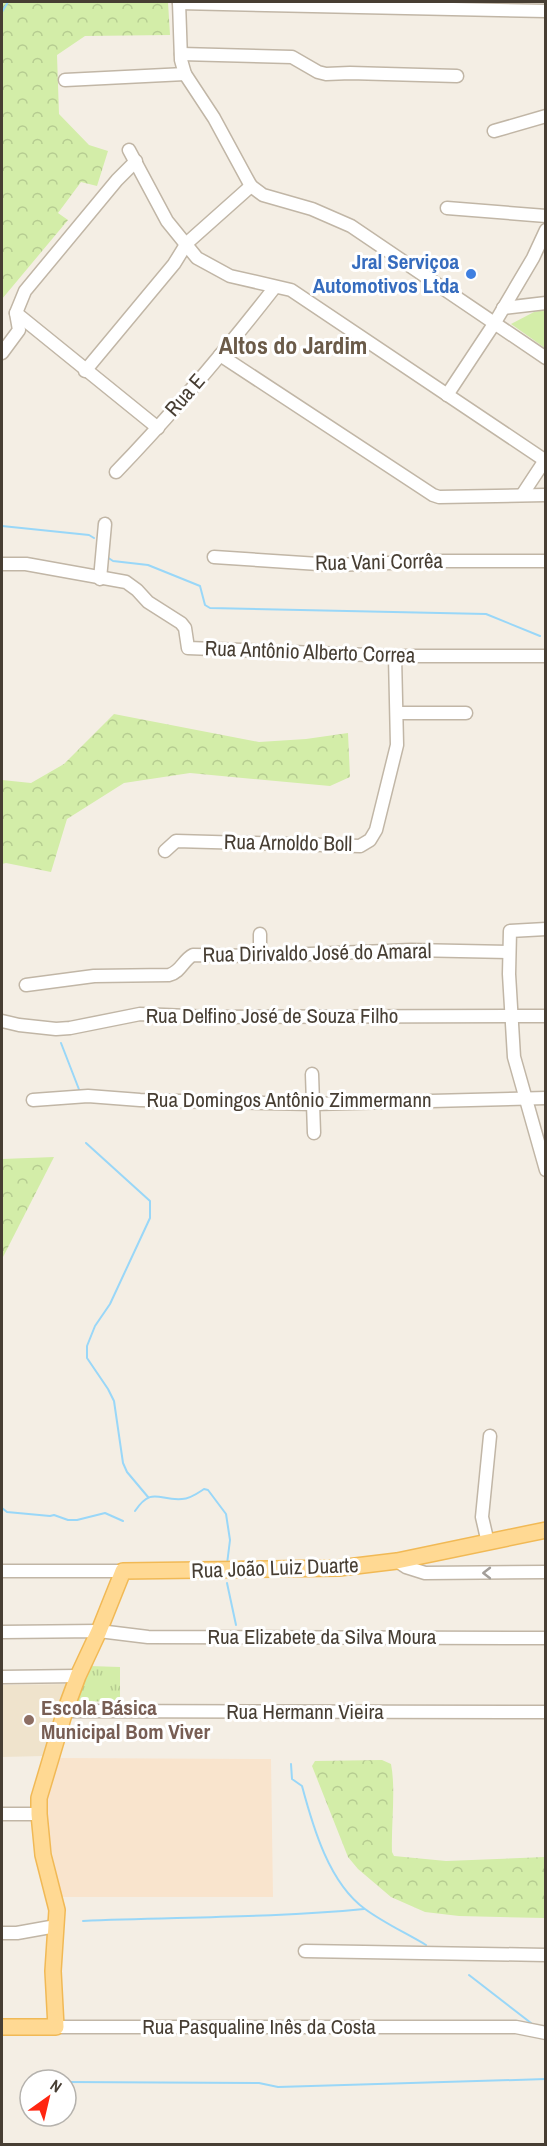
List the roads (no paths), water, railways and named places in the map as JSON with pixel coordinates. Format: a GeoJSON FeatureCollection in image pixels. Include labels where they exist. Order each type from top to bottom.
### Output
{"type":"FeatureCollection","features":[{"type":"Feature","properties":{"kind":"main road","name":"Rua João Luiz Duarte"},"geometry":{"type":"LineString","coordinates":[[123,1570],[316,1570],[397,1561],[546,1530]]}},
{"type":"Feature","properties":{"kind":"main road"},"geometry":{"type":"LineString","coordinates":[[56,2027],[53,1971],[57,1910],[43,1856],[39,1814],[41,1790],[78,1676],[123,1570]]}},
{"type":"Feature","properties":{"kind":"main road","name":"Rua Pasqualine Inês da Costa"},"geometry":{"type":"LineString","coordinates":[[2,2027],[56,2027]]}},
{"type":"Feature","properties":{"kind":"street"},"geometry":{"type":"LineString","coordinates":[[546,11],[179,2],[181,54],[185,74],[214,118],[251,186],[263,195],[328,214],[351,226],[546,357]]}},
{"type":"Feature","properties":{"kind":"street"},"geometry":{"type":"LineString","coordinates":[[181,54],[292,57],[318,72],[327,74],[457,76]]}},
{"type":"Feature","properties":{"kind":"street"},"geometry":{"type":"LineString","coordinates":[[65,80],[185,74]]}},
{"type":"Feature","properties":{"kind":"street"},"geometry":{"type":"LineString","coordinates":[[494,131],[546,116]]}},
{"type":"Feature","properties":{"kind":"street"},"geometry":{"type":"LineString","coordinates":[[129,150],[167,221],[197,258],[230,276],[291,290],[545,460],[522,495]]}},
{"type":"Feature","properties":{"kind":"street"},"geometry":{"type":"LineString","coordinates":[[2,353],[19,330],[16,313],[26,291],[117,180],[136,161]]}},
{"type":"Feature","properties":{"kind":"street"},"geometry":{"type":"LineString","coordinates":[[85,371],[174,264],[187,243],[251,186]]}},
{"type":"Feature","properties":{"kind":"street"},"geometry":{"type":"LineString","coordinates":[[447,208],[546,216]]}},
{"type":"Feature","properties":{"kind":"street"},"geometry":{"type":"LineString","coordinates":[[447,395],[494,324],[544,237]]}},
{"type":"Feature","properties":{"kind":"street","name":"Rua E"},"geometry":{"type":"LineString","coordinates":[[116,472],[158,428],[275,287]]}},
{"type":"Feature","properties":{"kind":"street"},"geometry":{"type":"LineString","coordinates":[[503,308],[546,303]]}},
{"type":"Feature","properties":{"kind":"street"},"geometry":{"type":"LineString","coordinates":[[16,313],[158,428]]}},
{"type":"Feature","properties":{"kind":"street"},"geometry":{"type":"LineString","coordinates":[[220,355],[433,495],[439,497],[546,495]]}},
{"type":"Feature","properties":{"kind":"street"},"geometry":{"type":"LineString","coordinates":[[100,579],[105,524]]}},
{"type":"Feature","properties":{"kind":"street","name":"Rua Vani Corrêa"},"geometry":{"type":"LineString","coordinates":[[214,557],[334,565],[444,561],[546,561]]}},
{"type":"Feature","properties":{"kind":"street","name":"Rua Antônio Alberto Correa"},"geometry":{"type":"LineString","coordinates":[[2,564],[26,564],[132,585],[148,602],[174,617],[185,628],[188,648],[395,656],[546,656]]}},
{"type":"Feature","properties":{"kind":"street","name":"Rua Arnoldo Boll"},"geometry":{"type":"LineString","coordinates":[[165,851],[176,841],[360,846],[366,844],[376,830],[398,745],[395,656]]}},
{"type":"Feature","properties":{"kind":"street"},"geometry":{"type":"LineString","coordinates":[[398,713],[466,713]]}},
{"type":"Feature","properties":{"kind":"street"},"geometry":{"type":"LineString","coordinates":[[546,929],[510,931],[509,952],[511,1017],[516,1064],[546,1170]]}},
{"type":"Feature","properties":{"kind":"street"},"geometry":{"type":"LineString","coordinates":[[260,934],[260,956]]}},
{"type":"Feature","properties":{"kind":"street","name":"Rua Dirivaldo José do Amaral"},"geometry":{"type":"LineString","coordinates":[[26,985],[94,976],[169,975],[177,972],[193,955],[260,956],[411,950],[509,952]]}},
{"type":"Feature","properties":{"kind":"street","name":"Rua Delfino José de Souza Filho"},"geometry":{"type":"LineString","coordinates":[[2,1021],[56,1029],[140,1014],[212,1017],[238,1015],[546,1016]]}},
{"type":"Feature","properties":{"kind":"street"},"geometry":{"type":"LineString","coordinates":[[312,1074],[314,1133]]}},
{"type":"Feature","properties":{"kind":"street","name":"Rua Domingos Antônio Zimmermann"},"geometry":{"type":"LineString","coordinates":[[33,1100],[88,1096],[140,1100],[313,1104],[546,1098]]}},
{"type":"Feature","properties":{"kind":"street"},"geometry":{"type":"LineString","coordinates":[[488,1543],[482,1517],[490,1436]]}},
{"type":"Feature","properties":{"kind":"street"},"geometry":{"type":"LineString","coordinates":[[397,1561],[406,1567],[425,1573],[546,1572]]}},
{"type":"Feature","properties":{"kind":"street","name":"Rua João Luiz Duarte"},"geometry":{"type":"LineString","coordinates":[[2,1572],[123,1570]]}},
{"type":"Feature","properties":{"kind":"street","name":"Rua Elizabete da Silva Moura"},"geometry":{"type":"LineString","coordinates":[[2,1632],[99,1631],[148,1636],[546,1638]]}},
{"type":"Feature","properties":{"kind":"street"},"geometry":{"type":"LineString","coordinates":[[2,1677],[78,1676]]}},
{"type":"Feature","properties":{"kind":"street","name":"Rua Hermann Vieira"},"geometry":{"type":"LineString","coordinates":[[65,1711],[546,1712]]}},
{"type":"Feature","properties":{"kind":"street"},"geometry":{"type":"LineString","coordinates":[[2,1814],[39,1814]]}},
{"type":"Feature","properties":{"kind":"street"},"geometry":{"type":"LineString","coordinates":[[2,1933],[17,1933],[56,1926]]}},
{"type":"Feature","properties":{"kind":"street"},"geometry":{"type":"LineString","coordinates":[[305,1951],[546,1955]]}},
{"type":"Feature","properties":{"kind":"street","name":"Rua Pasqualine Inês da Costa"},"geometry":{"type":"LineString","coordinates":[[56,2027],[516,2027],[546,2033]]}},
{"type":"Feature","properties":{"kind":"waterway"},"geometry":{"type":"LineString","coordinates":[[2,12],[8,2]]}},
{"type":"Feature","properties":{"kind":"waterway"},"geometry":{"type":"LineString","coordinates":[[2,526],[89,535],[94,538]]}},
{"type":"Feature","properties":{"kind":"waterway"},"geometry":{"type":"LineString","coordinates":[[107,557],[113,561],[148,565],[200,586],[205,605],[210,608],[486,614],[540,636]]}},
{"type":"Feature","properties":{"kind":"waterway"},"geometry":{"type":"LineString","coordinates":[[61,1043],[80,1092]]}},
{"type":"Feature","properties":{"kind":"waterway"},"geometry":{"type":"LineString","coordinates":[[86,1143],[150,1201],[150,1218],[110,1304],[95,1326],[87,1346],[87,1358],[114,1401],[123,1463],[127,1472],[148,1497]]}},
{"type":"Feature","properties":{"kind":"waterway"},"geometry":{"type":"LineString","coordinates":[[135,1511],[141,1503],[151,1497],[185,1499],[204,1489],[208,1490],[226,1514],[230,1540],[227,1564]]}},
{"type":"Feature","properties":{"kind":"waterway"},"geometry":{"type":"LineString","coordinates":[[2,1508],[7,1512],[54,1515],[68,1520],[105,1513],[123,1521]]}},
{"type":"Feature","properties":{"kind":"waterway"},"geometry":{"type":"LineString","coordinates":[[227,1583],[236,1625]]}},
{"type":"Feature","properties":{"kind":"waterway"},"geometry":{"type":"LineString","coordinates":[[291,1764],[292,1779],[302,1786],[317,1836],[342,1885],[365,1909],[426,1945]]}},
{"type":"Feature","properties":{"kind":"waterway"},"geometry":{"type":"LineString","coordinates":[[83,1921],[259,1916],[364,1909]]}},
{"type":"Feature","properties":{"kind":"waterway"},"geometry":{"type":"LineString","coordinates":[[469,1975],[531,2023]]}},
{"type":"Feature","properties":{"kind":"waterway"},"geometry":{"type":"LineString","coordinates":[[78,2082],[259,2083],[278,2087],[546,2079]]}},
{"type":"Feature","properties":{"kind":"place","name":"Jral Serviçoa Automotivos Ltda"},"geometry":{"type":"Point","coordinates":[471,274]}},
{"type":"Feature","properties":{"kind":"place","name":"Escola Básica Municipal Bom Viver"},"geometry":{"type":"Point","coordinates":[29,1720]}},
{"type":"Feature","properties":{"kind":"district","name":"Altos do Jardim"},"geometry":{"type":"Point","coordinates":[293,346]}}]}
